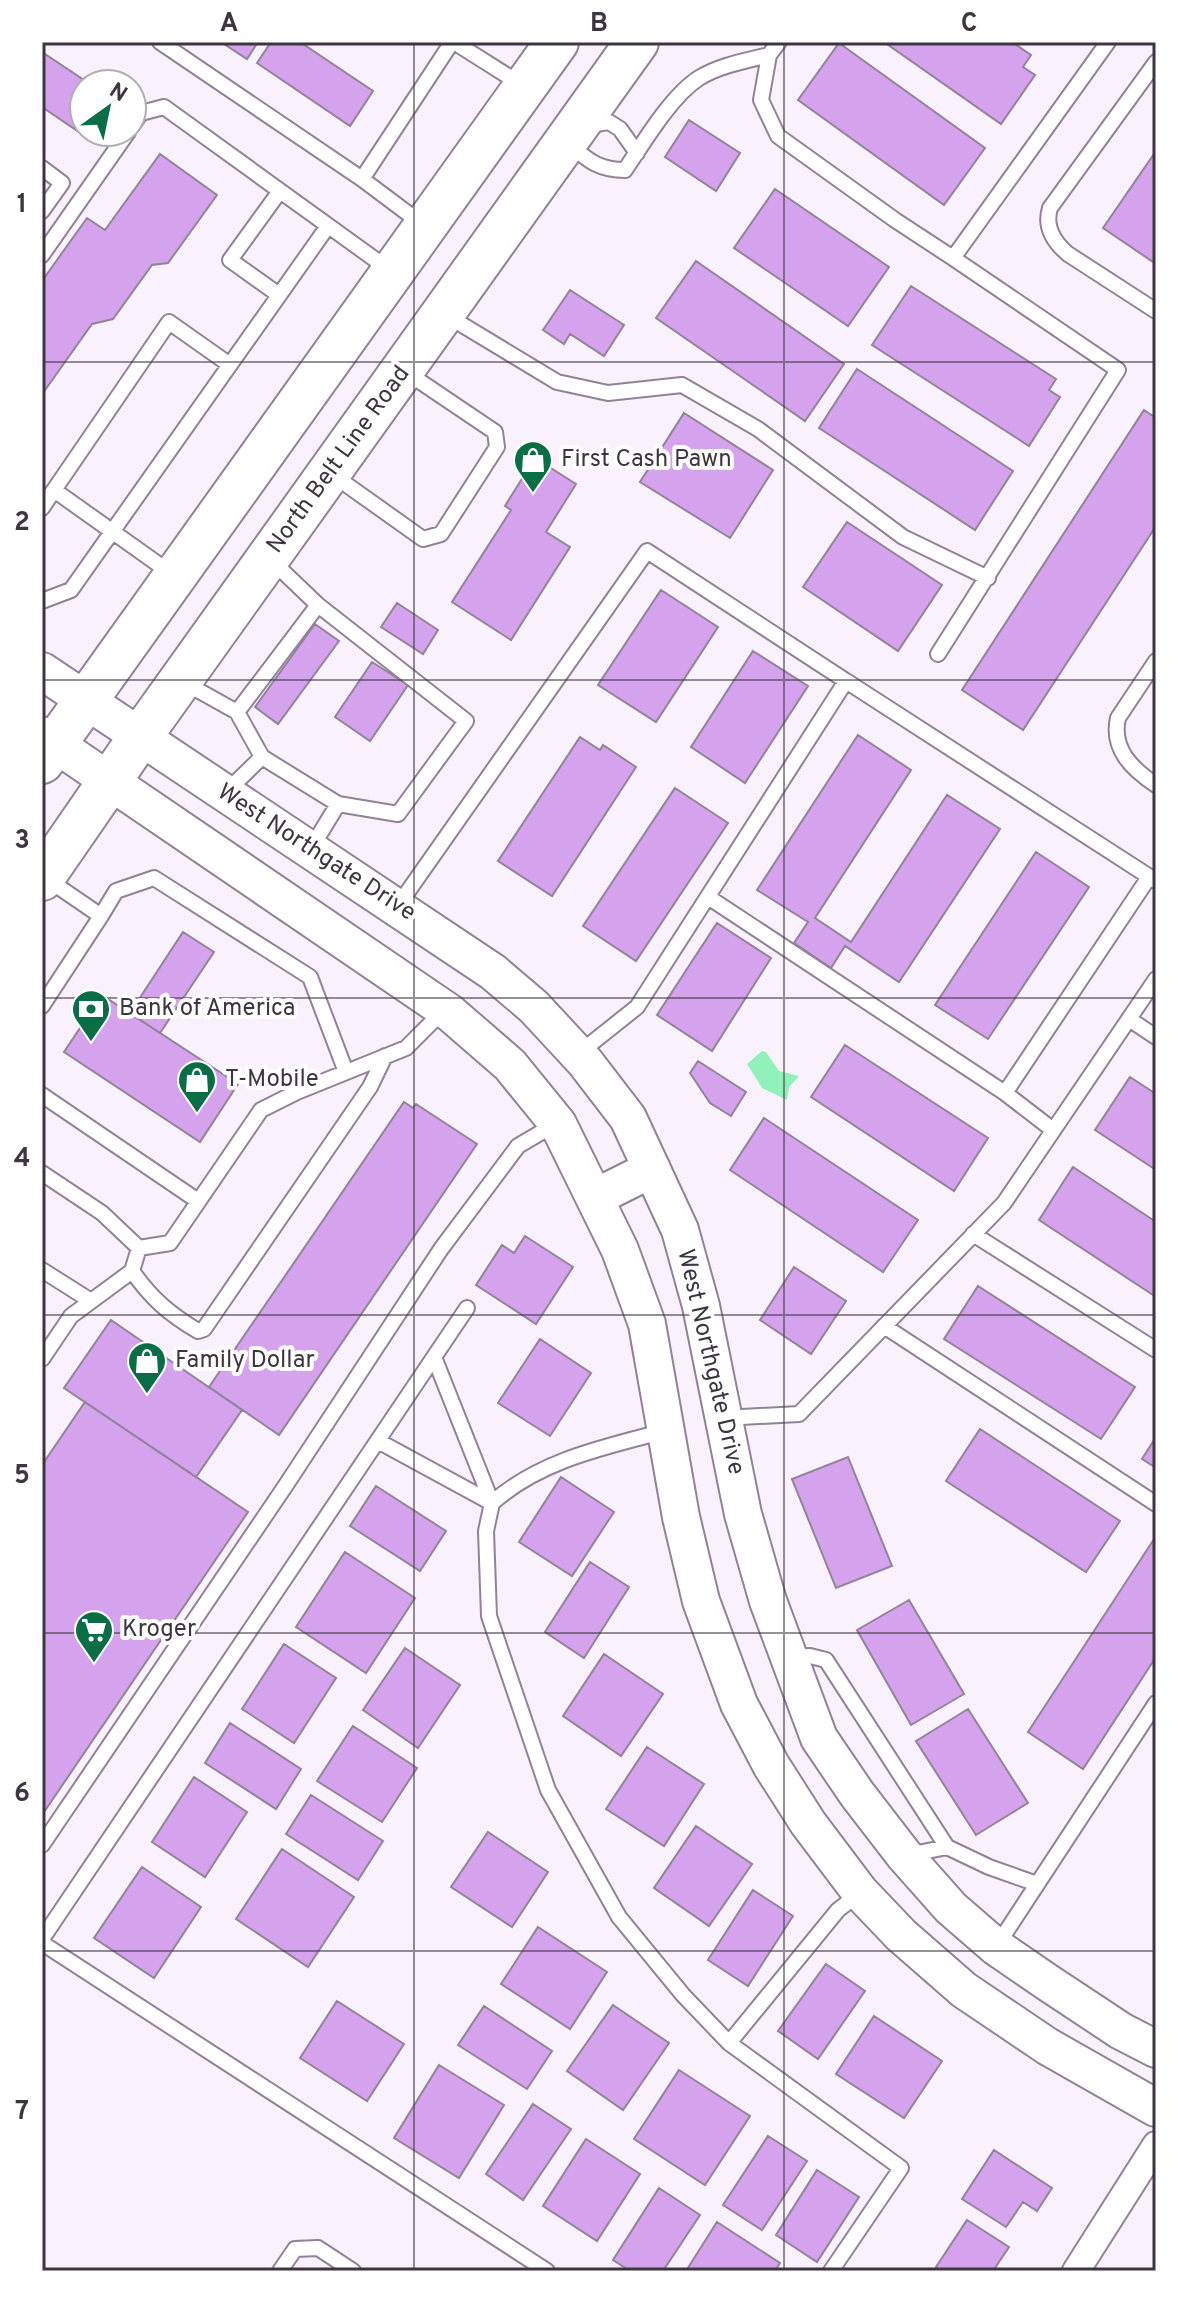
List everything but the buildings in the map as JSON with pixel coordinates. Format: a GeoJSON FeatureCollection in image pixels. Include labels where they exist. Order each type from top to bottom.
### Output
{"type":"FeatureCollection","features":[{"type":"Feature","properties":{"kind":"main road"},"geometry":{"type":"LineString","coordinates":[[557,42],[86,701],[46,747],[109,781],[445,1010],[510,1065],[557,1123],[620,1250],[647,1324],[681,1517],[701,1601],[739,1704],[771,1765],[808,1823],[860,1892],[901,1935],[964,1990],[1047,2046],[1156,2108]]}},
{"type":"Feature","properties":{"kind":"main road","name":"North Belt Line Road"},"geometry":{"type":"LineString","coordinates":[[43,878],[140,737],[637,42]]}},
{"type":"Feature","properties":{"kind":"main road"},"geometry":{"type":"LineString","coordinates":[[525,87],[577,128]]}},
{"type":"Feature","properties":{"kind":"main road","name":"West Northgate Drive"},"geometry":{"type":"LineString","coordinates":[[42,671],[479,962],[534,1007],[578,1054],[628,1118],[680,1230],[697,1291],[743,1514],[768,1601],[819,1738],[904,1855],[951,1908],[996,1947],[1086,2009],[1156,2049]]}},
{"type":"Feature","properties":{"kind":"main road"},"geometry":{"type":"LineString","coordinates":[[445,1010],[479,962]]}},
{"type":"Feature","properties":{"kind":"main road"},"geometry":{"type":"LineString","coordinates":[[596,1197],[652,1169]]}},
{"type":"Feature","properties":{"kind":"main road"},"geometry":{"type":"LineString","coordinates":[[665,1431],[723,1418]]}},
{"type":"Feature","properties":{"kind":"main road"},"geometry":{"type":"LineString","coordinates":[[860,1892],[904,1855]]}},
{"type":"Feature","properties":{"kind":"street"},"geometry":{"type":"LineString","coordinates":[[1076,2271],[1156,2145]]}},
{"type":"Feature","properties":{"kind":"lane"},"geometry":{"type":"LineString","coordinates":[[160,42],[362,179],[425,227]]}},
{"type":"Feature","properties":{"kind":"lane"},"geometry":{"type":"LineString","coordinates":[[362,179],[453,42],[525,87]]}},
{"type":"Feature","properties":{"kind":"lane"},"geometry":{"type":"LineString","coordinates":[[779,42],[769,55],[761,100],[778,136],[895,220],[1118,370],[938,654]]}},
{"type":"Feature","properties":{"kind":"lane"},"geometry":{"type":"LineString","coordinates":[[953,258],[1100,45]]}},
{"type":"Feature","properties":{"kind":"lane"},"geometry":{"type":"LineString","coordinates":[[637,153],[620,129],[609,122],[577,128],[572,146],[590,163],[610,170],[625,170],[668,110],[697,80],[720,68],[769,55]]}},
{"type":"Feature","properties":{"kind":"lane"},"geometry":{"type":"LineString","coordinates":[[1156,62],[1050,208],[1048,217],[1049,228],[1057,244],[1068,254],[1156,311]]}},
{"type":"Feature","properties":{"kind":"lane"},"geometry":{"type":"LineString","coordinates":[[148,111],[164,107],[392,273]]}},
{"type":"Feature","properties":{"kind":"lane"},"geometry":{"type":"LineString","coordinates":[[42,255],[117,148]]}},
{"type":"Feature","properties":{"kind":"lane"},"geometry":{"type":"LineString","coordinates":[[42,168],[62,183],[42,211]]}},
{"type":"Feature","properties":{"kind":"lane"},"geometry":{"type":"LineString","coordinates":[[279,295],[230,260],[280,191]]}},
{"type":"Feature","properties":{"kind":"lane"},"geometry":{"type":"LineString","coordinates":[[42,601],[71,590],[328,226]]}},
{"type":"Feature","properties":{"kind":"lane"},"geometry":{"type":"LineString","coordinates":[[444,313],[557,382],[608,393],[682,385],[758,429],[903,537],[988,578]]}},
{"type":"Feature","properties":{"kind":"lane"},"geometry":{"type":"LineString","coordinates":[[42,508],[169,322],[230,365]]}},
{"type":"Feature","properties":{"kind":"lane"},"geometry":{"type":"LineString","coordinates":[[330,473],[423,539],[441,534],[497,447],[495,432],[403,370]]}},
{"type":"Feature","properties":{"kind":"lane"},"geometry":{"type":"LineString","coordinates":[[54,490],[175,576]]}},
{"type":"Feature","properties":{"kind":"lane"},"geometry":{"type":"LineString","coordinates":[[397,907],[647,551],[1152,879],[1005,1093]]}},
{"type":"Feature","properties":{"kind":"lane"},"geometry":{"type":"LineString","coordinates":[[181,680],[237,712],[262,757],[338,804],[398,814],[466,721],[318,605],[268,558]]}},
{"type":"Feature","properties":{"kind":"lane"},"geometry":{"type":"LineString","coordinates":[[237,712],[318,605]]}},
{"type":"Feature","properties":{"kind":"lane"},"geometry":{"type":"LineString","coordinates":[[1156,661],[1116,725],[1116,737],[1126,760],[1136,772],[1156,785]]}},
{"type":"Feature","properties":{"kind":"lane"},"geometry":{"type":"LineString","coordinates":[[578,1054],[637,1007],[846,681]]}},
{"type":"Feature","properties":{"kind":"lane"},"geometry":{"type":"LineString","coordinates":[[225,793],[262,757]]}},
{"type":"Feature","properties":{"kind":"lane"},"geometry":{"type":"LineString","coordinates":[[310,850],[338,804]]}},
{"type":"Feature","properties":{"kind":"lane"},"geometry":{"type":"LineString","coordinates":[[43,878],[101,916]]}},
{"type":"Feature","properties":{"kind":"lane"},"geometry":{"type":"LineString","coordinates":[[42,1006],[116,891],[154,878],[310,977],[346,1072]]}},
{"type":"Feature","properties":{"kind":"lane"},"geometry":{"type":"LineString","coordinates":[[708,897],[1005,1093],[1053,1130]]}},
{"type":"Feature","properties":{"kind":"lane"},"geometry":{"type":"LineString","coordinates":[[723,1418],[799,1414],[1004,1203],[1156,979]]}},
{"type":"Feature","properties":{"kind":"lane"},"geometry":{"type":"LineString","coordinates":[[139,1248],[170,1243],[261,1110],[406,1048],[445,1010]]}},
{"type":"Feature","properties":{"kind":"lane"},"geometry":{"type":"LineString","coordinates":[[1129,1019],[1156,1037]]}},
{"type":"Feature","properties":{"kind":"lane"},"geometry":{"type":"LineString","coordinates":[[132,1271],[151,1297],[178,1319],[198,1331],[204,1329],[370,1087],[385,1056]]}},
{"type":"Feature","properties":{"kind":"lane"},"geometry":{"type":"LineString","coordinates":[[42,1095],[198,1201]]}},
{"type":"Feature","properties":{"kind":"lane"},"geometry":{"type":"LineString","coordinates":[[42,1845],[286,1485],[441,1249],[518,1146],[557,1123]]}},
{"type":"Feature","properties":{"kind":"lane"},"geometry":{"type":"LineString","coordinates":[[42,1173],[102,1213],[139,1248]]}},
{"type":"Feature","properties":{"kind":"lane"},"geometry":{"type":"LineString","coordinates":[[973,1234],[1156,1350]]}},
{"type":"Feature","properties":{"kind":"lane"},"geometry":{"type":"LineString","coordinates":[[42,1359],[71,1316],[132,1271],[139,1248]]}},
{"type":"Feature","properties":{"kind":"lane"},"geometry":{"type":"LineString","coordinates":[[42,1270],[91,1301]]}},
{"type":"Feature","properties":{"kind":"lane"},"geometry":{"type":"LineString","coordinates":[[467,1308],[42,1941],[547,2271]]}},
{"type":"Feature","properties":{"kind":"lane"},"geometry":{"type":"LineString","coordinates":[[884,1326],[1156,1504]]}},
{"type":"Feature","properties":{"kind":"lane"},"geometry":{"type":"LineString","coordinates":[[434,1357],[492,1503],[486,1531],[489,1616],[548,1790],[619,1917],[683,1995],[729,2043],[901,2168],[831,2271]]}},
{"type":"Feature","properties":{"kind":"lane"},"geometry":{"type":"LineString","coordinates":[[492,1503],[508,1489],[575,1455],[665,1431]]}},
{"type":"Feature","properties":{"kind":"lane"},"geometry":{"type":"LineString","coordinates":[[378,1441],[492,1503]]}},
{"type":"Feature","properties":{"kind":"lane"},"geometry":{"type":"LineString","coordinates":[[789,1657],[810,1656],[826,1660],[947,1847],[989,1867],[1037,1884]]}},
{"type":"Feature","properties":{"kind":"lane"},"geometry":{"type":"LineString","coordinates":[[996,1947],[1156,1703]]}},
{"type":"Feature","properties":{"kind":"lane"},"geometry":{"type":"LineString","coordinates":[[904,1855],[947,1847]]}},
{"type":"Feature","properties":{"kind":"lane"},"geometry":{"type":"LineString","coordinates":[[729,2043],[838,1910],[860,1892]]}},
{"type":"Feature","properties":{"kind":"lane"},"geometry":{"type":"LineString","coordinates":[[280,2271],[295,2249],[318,2248],[353,2271]]}},
{"type":"Feature","properties":{"kind":"shaded area"},"geometry":{"type":"Polygon","coordinates":[[[762,1051],[766,1052],[779,1071],[799,1076],[789,1087],[787,1100],[762,1088],[747,1064],[762,1051]]]}},
{"type":"Feature","properties":{"kind":"place","name":"First Cash Pawn"},"geometry":{"type":"Point","coordinates":[533,494]}},
{"type":"Feature","properties":{"kind":"place","name":"Bank of America"},"geometry":{"type":"Point","coordinates":[91,1043]}},
{"type":"Feature","properties":{"kind":"place","name":"T-Mobile"},"geometry":{"type":"Point","coordinates":[197,1114]}},
{"type":"Feature","properties":{"kind":"place","name":"Family Dollar"},"geometry":{"type":"Point","coordinates":[147,1395]}},
{"type":"Feature","properties":{"kind":"place","name":"Kroger"},"geometry":{"type":"Point","coordinates":[94,1664]}}]}
